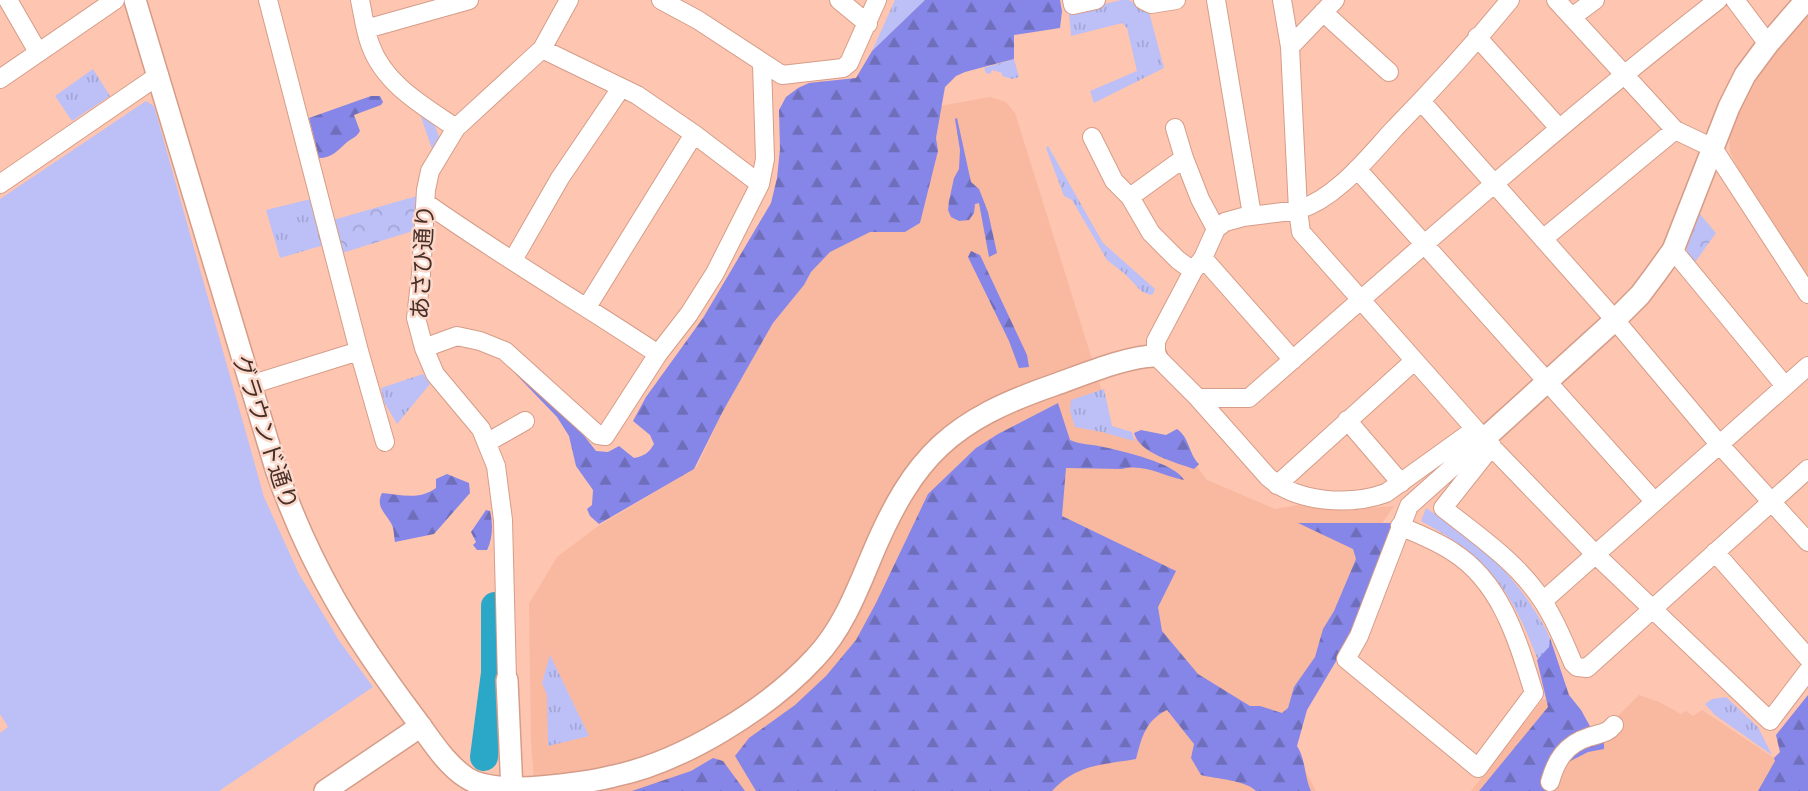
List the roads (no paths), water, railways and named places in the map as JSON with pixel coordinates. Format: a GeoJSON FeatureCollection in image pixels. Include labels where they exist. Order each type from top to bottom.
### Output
{"type":"FeatureCollection","features":[{"type":"Feature","properties":{"kind":"street"},"geometry":{"type":"LineString","coordinates":[[8,0],[38,52]]}},
{"type":"Feature","properties":{"kind":"street"},"geometry":{"type":"LineString","coordinates":[[0,79],[115,0]]}},
{"type":"Feature","properties":{"kind":"street","name":"グラウンド通り"},"geometry":{"type":"LineString","coordinates":[[135,0],[289,508],[318,571],[365,650],[448,760],[475,781],[512,790],[617,776],[674,756],[757,709],[816,657],[834,634],[905,488],[918,468],[944,442],[978,416],[1003,403],[1146,355],[1156,356]]}},
{"type":"Feature","properties":{"kind":"street"},"geometry":{"type":"LineString","coordinates":[[268,0],[385,442]]}},
{"type":"Feature","properties":{"kind":"street"},"geometry":{"type":"LineString","coordinates":[[360,0],[375,56],[391,78],[410,97],[456,128]]}},
{"type":"Feature","properties":{"kind":"street"},"geometry":{"type":"LineString","coordinates":[[366,29],[469,0]]}},
{"type":"Feature","properties":{"kind":"street","name":"あさひ通り"},"geometry":{"type":"LineString","coordinates":[[507,680],[501,491],[488,442],[481,429],[435,374],[424,348],[416,311],[426,190],[430,171],[456,128],[542,49],[569,0]]}},
{"type":"Feature","properties":{"kind":"street"},"geometry":{"type":"LineString","coordinates":[[661,0],[698,20],[782,75],[843,68],[849,63],[877,0]]}},
{"type":"Feature","properties":{"kind":"street"},"geometry":{"type":"LineString","coordinates":[[839,0],[868,24]]}},
{"type":"Feature","properties":{"kind":"street"},"geometry":{"type":"LineString","coordinates":[[1072,0],[1073,5],[1096,0]]}},
{"type":"Feature","properties":{"kind":"street"},"geometry":{"type":"LineString","coordinates":[[1143,0],[1151,4],[1176,0]]}},
{"type":"Feature","properties":{"kind":"street"},"geometry":{"type":"LineString","coordinates":[[1216,0],[1252,215]]}},
{"type":"Feature","properties":{"kind":"street"},"geometry":{"type":"LineString","coordinates":[[1282,0],[1290,47],[1298,210],[1301,232],[1305,238],[1483,438],[1596,555],[1770,722],[1808,671]]}},
{"type":"Feature","properties":{"kind":"street"},"geometry":{"type":"LineString","coordinates":[[1483,438],[1371,499],[1337,500],[1298,494],[1277,485],[1156,356],[1156,341],[1216,229],[1225,222],[1252,215],[1309,207],[1328,194],[1357,169],[1421,101],[1510,0]]}},
{"type":"Feature","properties":{"kind":"street"},"geometry":{"type":"LineString","coordinates":[[1556,0],[1675,130],[1713,148],[1808,294]]}},
{"type":"Feature","properties":{"kind":"street"},"geometry":{"type":"LineString","coordinates":[[1572,17],[1595,0]]}},
{"type":"Feature","properties":{"kind":"street"},"geometry":{"type":"LineString","coordinates":[[1198,398],[1250,398],[1493,184],[1623,74],[1718,0]]}},
{"type":"Feature","properties":{"kind":"street"},"geometry":{"type":"LineString","coordinates":[[1735,0],[1768,44]]}},
{"type":"Feature","properties":{"kind":"street"},"geometry":{"type":"LineString","coordinates":[[1400,526],[1454,552],[1475,571],[1496,597],[1511,624],[1522,655],[1534,694],[1478,768],[1346,659],[1359,636],[1400,526],[1409,506],[1640,295],[1673,250],[1736,92],[1796,4]]}},
{"type":"Feature","properties":{"kind":"street"},"geometry":{"type":"LineString","coordinates":[[1290,47],[1329,6],[1389,72]]}},
{"type":"Feature","properties":{"kind":"street"},"geometry":{"type":"LineString","coordinates":[[1477,37],[1559,128]]}},
{"type":"Feature","properties":{"kind":"street"},"geometry":{"type":"LineString","coordinates":[[542,49],[637,95],[760,184]]}},
{"type":"Feature","properties":{"kind":"street"},"geometry":{"type":"LineString","coordinates":[[424,348],[457,336],[505,351],[598,435],[605,436],[658,354],[715,274],[760,184],[765,159],[762,64]]}},
{"type":"Feature","properties":{"kind":"street"},"geometry":{"type":"LineString","coordinates":[[0,184],[159,75]]}},
{"type":"Feature","properties":{"kind":"street"},"geometry":{"type":"LineString","coordinates":[[513,260],[561,178],[621,88]]}},
{"type":"Feature","properties":{"kind":"street"},"geometry":{"type":"LineString","coordinates":[[1421,101],[1615,320],[1719,444],[1808,542]]}},
{"type":"Feature","properties":{"kind":"street"},"geometry":{"type":"LineString","coordinates":[[1175,128],[1200,199],[1216,229]]}},
{"type":"Feature","properties":{"kind":"street"},"geometry":{"type":"LineString","coordinates":[[1543,239],[1675,130]]}},
{"type":"Feature","properties":{"kind":"street"},"geometry":{"type":"LineString","coordinates":[[587,307],[694,134]]}},
{"type":"Feature","properties":{"kind":"street"},"geometry":{"type":"LineString","coordinates":[[1092,150],[1114,181],[1130,197],[1157,240],[1198,265],[1293,360]]}},
{"type":"Feature","properties":{"kind":"street"},"geometry":{"type":"LineString","coordinates":[[1130,197],[1184,158]]}},
{"type":"Feature","properties":{"kind":"street"},"geometry":{"type":"LineString","coordinates":[[1357,169],[1654,501]]}},
{"type":"Feature","properties":{"kind":"street"},"geometry":{"type":"LineString","coordinates":[[426,203],[658,354]]}},
{"type":"Feature","properties":{"kind":"street"},"geometry":{"type":"LineString","coordinates":[[1673,250],[1785,386]]}},
{"type":"Feature","properties":{"kind":"street"},"geometry":{"type":"LineString","coordinates":[[250,385],[359,351]]}},
{"type":"Feature","properties":{"kind":"street"},"geometry":{"type":"LineString","coordinates":[[1277,485],[1414,361]]}},
{"type":"Feature","properties":{"kind":"street"},"geometry":{"type":"LineString","coordinates":[[1543,601],[1808,366]]}},
{"type":"Feature","properties":{"kind":"street"},"geometry":{"type":"LineString","coordinates":[[488,442],[525,421]]}},
{"type":"Feature","properties":{"kind":"street"},"geometry":{"type":"LineString","coordinates":[[1348,421],[1401,483]]}},
{"type":"Feature","properties":{"kind":"street"},"geometry":{"type":"LineString","coordinates":[[1483,438],[1443,508],[1514,566],[1543,601],[1573,663],[1577,667],[1587,668],[1808,469]]}},
{"type":"Feature","properties":{"kind":"street"},"geometry":{"type":"LineString","coordinates":[[1714,552],[1808,658]]}},
{"type":"Feature","properties":{"kind":"street"},"geometry":{"type":"LineString","coordinates":[[507,680],[512,790]]}},
{"type":"Feature","properties":{"kind":"street"},"geometry":{"type":"LineString","coordinates":[[1550,782],[1555,764],[1575,741],[1608,733],[1614,725]]}},
{"type":"Feature","properties":{"kind":"street"},"geometry":{"type":"LineString","coordinates":[[324,791],[421,726]]}},
{"type":"Feature","properties":{"kind":"waterway"},"geometry":{"type":"LineString","coordinates":[[484,757],[495,673],[495,606]]}}]}
